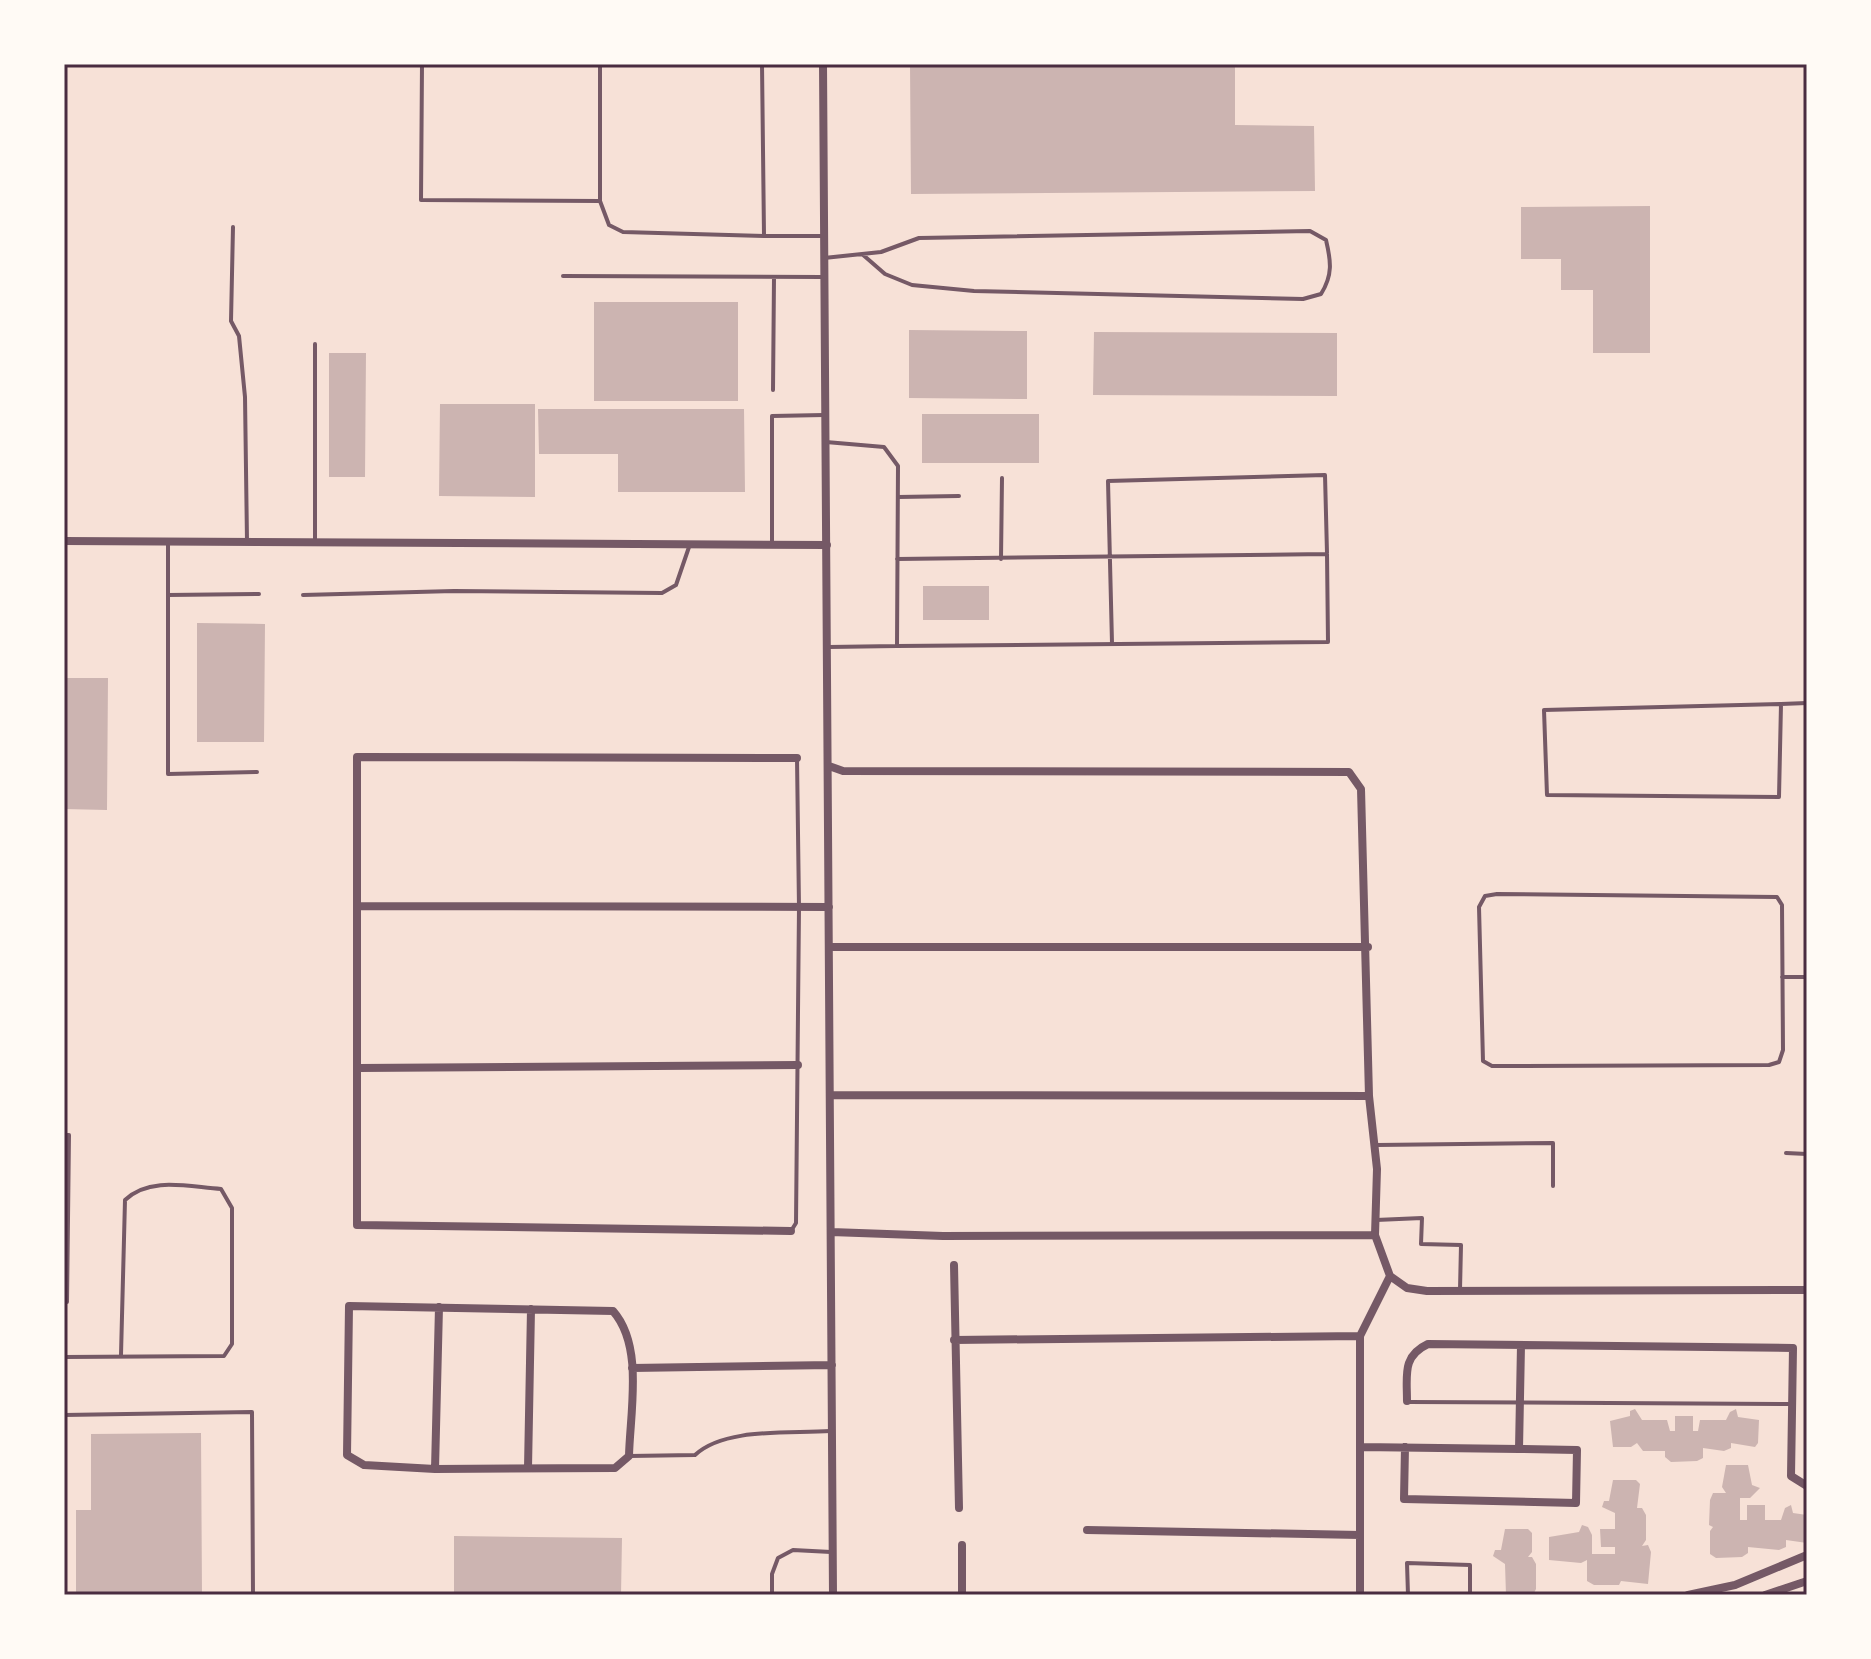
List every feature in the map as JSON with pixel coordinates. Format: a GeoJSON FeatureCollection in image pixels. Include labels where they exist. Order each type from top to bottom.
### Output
{"type":"FeatureCollection","features":[{"type":"Feature","properties":{"kind":"street"},"geometry":{"type":"LineString","coordinates":[[823,64],[833,1595]]}},
{"type":"Feature","properties":{"kind":"street"},"geometry":{"type":"LineString","coordinates":[[64,541],[827,545]]}},
{"type":"Feature","properties":{"kind":"street"},"geometry":{"type":"LineString","coordinates":[[791,1231],[357,1225],[357,757],[797,758]]}},
{"type":"Feature","properties":{"kind":"street"},"geometry":{"type":"LineString","coordinates":[[829,766],[843,771],[1349,772],[1361,789],[1375,1235],[1390,1276],[1407,1288],[1460,1291],[1807,1290]]}},
{"type":"Feature","properties":{"kind":"street"},"geometry":{"type":"LineString","coordinates":[[359,906],[829,907]]}},
{"type":"Feature","properties":{"kind":"street"},"geometry":{"type":"LineString","coordinates":[[829,947],[1368,947]]}},
{"type":"Feature","properties":{"kind":"street"},"geometry":{"type":"LineString","coordinates":[[359,1068],[798,1065]]}},
{"type":"Feature","properties":{"kind":"street"},"geometry":{"type":"LineString","coordinates":[[831,1095],[1369,1096]]}},
{"type":"Feature","properties":{"kind":"street"},"geometry":{"type":"LineString","coordinates":[[831,1232],[943,1236],[1375,1235]]}},
{"type":"Feature","properties":{"kind":"street"},"geometry":{"type":"LineString","coordinates":[[954,1265],[959,1508]]}},
{"type":"Feature","properties":{"kind":"street"},"geometry":{"type":"LineString","coordinates":[[1360,1595],[1360,1336],[1390,1276]]}},
{"type":"Feature","properties":{"kind":"street"},"geometry":{"type":"LineString","coordinates":[[349,1306],[439,1307],[613,1311],[625,1324],[632,1368],[629,1456],[615,1468],[435,1469],[364,1465],[347,1455],[349,1306]]}},
{"type":"Feature","properties":{"kind":"street"},"geometry":{"type":"LineString","coordinates":[[435,1469],[439,1307]]}},
{"type":"Feature","properties":{"kind":"street"},"geometry":{"type":"LineString","coordinates":[[528,1468],[531,1309]]}},
{"type":"Feature","properties":{"kind":"street"},"geometry":{"type":"LineString","coordinates":[[954,1340],[1360,1336]]}},
{"type":"Feature","properties":{"kind":"street"},"geometry":{"type":"LineString","coordinates":[[1407,1401],[1407,1361],[1413,1351],[1428,1344],[1793,1348],[1791,1476],[1807,1486]]}},
{"type":"Feature","properties":{"kind":"street"},"geometry":{"type":"LineString","coordinates":[[1519,1449],[1521,1345]]}},
{"type":"Feature","properties":{"kind":"street"},"geometry":{"type":"LineString","coordinates":[[632,1368],[832,1365]]}},
{"type":"Feature","properties":{"kind":"street"},"geometry":{"type":"LineString","coordinates":[[1360,1447],[1405,1447],[1577,1450],[1576,1503],[1404,1499],[1405,1447]]}},
{"type":"Feature","properties":{"kind":"street"},"geometry":{"type":"LineString","coordinates":[[1087,1530],[1360,1535]]}},
{"type":"Feature","properties":{"kind":"street"},"geometry":{"type":"LineString","coordinates":[[962,1545],[962,1595]]}},
{"type":"Feature","properties":{"kind":"street"},"geometry":{"type":"LineString","coordinates":[[1688,1595],[1735,1585],[1781,1569],[1807,1555]]}},
{"type":"Feature","properties":{"kind":"street"},"geometry":{"type":"LineString","coordinates":[[1765,1595],[1807,1581]]}},
{"type":"Feature","properties":{"kind":"lane"},"geometry":{"type":"LineString","coordinates":[[422,64],[421,200],[600,201]]}},
{"type":"Feature","properties":{"kind":"lane"},"geometry":{"type":"LineString","coordinates":[[600,64],[600,201],[609,225],[623,232],[824,236]]}},
{"type":"Feature","properties":{"kind":"lane"},"geometry":{"type":"LineString","coordinates":[[762,64],[764,236]]}},
{"type":"Feature","properties":{"kind":"lane"},"geometry":{"type":"LineString","coordinates":[[233,227],[231,321],[239,336],[245,397],[247,541]]}},
{"type":"Feature","properties":{"kind":"lane"},"geometry":{"type":"LineString","coordinates":[[824,258],[862,254],[881,252],[919,238],[1310,231],[1326,240],[1332,262],[1328,282],[1321,294],[1303,299],[974,291],[912,285],[885,274],[862,254]]}},
{"type":"Feature","properties":{"kind":"lane"},"geometry":{"type":"LineString","coordinates":[[563,276],[824,277]]}},
{"type":"Feature","properties":{"kind":"lane"},"geometry":{"type":"LineString","coordinates":[[773,390],[774,277]]}},
{"type":"Feature","properties":{"kind":"lane"},"geometry":{"type":"LineString","coordinates":[[315,344],[315,542]]}},
{"type":"Feature","properties":{"kind":"lane"},"geometry":{"type":"LineString","coordinates":[[772,545],[772,416],[826,415]]}},
{"type":"Feature","properties":{"kind":"lane"},"geometry":{"type":"LineString","coordinates":[[826,442],[884,447],[898,466],[897,646]]}},
{"type":"Feature","properties":{"kind":"lane"},"geometry":{"type":"LineString","coordinates":[[828,647],[1328,642],[1325,475],[1108,481],[1112,643]]}},
{"type":"Feature","properties":{"kind":"lane"},"geometry":{"type":"LineString","coordinates":[[1001,559],[1002,478]]}},
{"type":"Feature","properties":{"kind":"lane"},"geometry":{"type":"LineString","coordinates":[[898,497],[959,496]]}},
{"type":"Feature","properties":{"kind":"lane"},"geometry":{"type":"LineString","coordinates":[[168,541],[168,774],[257,772]]}},
{"type":"Feature","properties":{"kind":"lane"},"geometry":{"type":"LineString","coordinates":[[303,595],[454,591],[662,593],[676,585],[689,544]]}},
{"type":"Feature","properties":{"kind":"lane"},"geometry":{"type":"LineString","coordinates":[[897,559],[1110,559],[1327,554]]}},
{"type":"Feature","properties":{"kind":"lane"},"geometry":{"type":"LineString","coordinates":[[168,595],[259,594]]}},
{"type":"Feature","properties":{"kind":"lane"},"geometry":{"type":"LineString","coordinates":[[1781,704],[1779,797],[1547,795],[1544,710],[1807,703]]}},
{"type":"Feature","properties":{"kind":"lane"},"geometry":{"type":"LineString","coordinates":[[791,1231],[796,1223],[797,758]]}},
{"type":"Feature","properties":{"kind":"lane"},"geometry":{"type":"LineString","coordinates":[[1485,896],[1777,897],[1782,905],[1782,977],[1783,1050],[1779,1062],[1769,1065],[1492,1066],[1483,1061],[1479,907],[1485,896]]}},
{"type":"Feature","properties":{"kind":"lane"},"geometry":{"type":"LineString","coordinates":[[1782,977],[1807,977]]}},
{"type":"Feature","properties":{"kind":"lane"},"geometry":{"type":"LineString","coordinates":[[64,1135],[69,1135],[67,1302],[64,1302]]}},
{"type":"Feature","properties":{"kind":"lane"},"geometry":{"type":"LineString","coordinates":[[1374,1145],[1553,1143],[1553,1186]]}},
{"type":"Feature","properties":{"kind":"lane"},"geometry":{"type":"LineString","coordinates":[[1786,1153],[1807,1154]]}},
{"type":"Feature","properties":{"kind":"lane"},"geometry":{"type":"LineString","coordinates":[[64,1357],[224,1356],[232,1344],[232,1208],[221,1189],[154,1184],[134,1192],[125,1200],[121,1355]]}},
{"type":"Feature","properties":{"kind":"lane"},"geometry":{"type":"LineString","coordinates":[[1376,1220],[1422,1218],[1421,1244],[1461,1245],[1460,1291]]}},
{"type":"Feature","properties":{"kind":"lane"},"geometry":{"type":"LineString","coordinates":[[1407,1401],[1792,1404]]}},
{"type":"Feature","properties":{"kind":"lane"},"geometry":{"type":"LineString","coordinates":[[64,1415],[252,1412],[253,1595]]}},
{"type":"Feature","properties":{"kind":"lane"},"geometry":{"type":"LineString","coordinates":[[629,1456],[695,1455],[706,1445],[742,1437],[832,1431]]}},
{"type":"Feature","properties":{"kind":"lane"},"geometry":{"type":"LineString","coordinates":[[772,1595],[772,1574],[778,1558],[793,1550],[833,1552]]}},
{"type":"Feature","properties":{"kind":"lane"},"geometry":{"type":"LineString","coordinates":[[1408,1595],[1407,1563],[1470,1565],[1470,1595]]}},
{"type":"Feature","properties":{"kind":"building"},"geometry":{"type":"Polygon","coordinates":[[[910,64],[1235,64],[1235,125],[1314,126],[1315,191],[911,194],[910,64]]]}},
{"type":"Feature","properties":{"kind":"building"},"geometry":{"type":"Polygon","coordinates":[[[1650,206],[1650,353],[1593,353],[1593,290],[1561,290],[1561,259],[1521,259],[1521,207],[1650,206]]]}},
{"type":"Feature","properties":{"kind":"building"},"geometry":{"type":"Polygon","coordinates":[[[594,302],[738,302],[738,401],[594,401],[594,302]]]}},
{"type":"Feature","properties":{"kind":"building"},"geometry":{"type":"Polygon","coordinates":[[[909,330],[1027,331],[1027,399],[909,398],[909,330]]]}},
{"type":"Feature","properties":{"kind":"building"},"geometry":{"type":"Polygon","coordinates":[[[1094,332],[1337,333],[1337,396],[1093,395],[1094,332]]]}},
{"type":"Feature","properties":{"kind":"building"},"geometry":{"type":"Polygon","coordinates":[[[329,353],[366,353],[365,477],[329,477],[329,353]]]}},
{"type":"Feature","properties":{"kind":"building"},"geometry":{"type":"Polygon","coordinates":[[[440,404],[535,404],[535,497],[439,496],[440,404]]]}},
{"type":"Feature","properties":{"kind":"building"},"geometry":{"type":"Polygon","coordinates":[[[538,409],[744,409],[745,492],[618,492],[618,454],[539,454],[538,409]]]}},
{"type":"Feature","properties":{"kind":"building"},"geometry":{"type":"Polygon","coordinates":[[[922,414],[1039,414],[1039,463],[922,463],[922,414]]]}},
{"type":"Feature","properties":{"kind":"building"},"geometry":{"type":"Polygon","coordinates":[[[923,586],[989,586],[989,620],[923,620],[923,586]]]}},
{"type":"Feature","properties":{"kind":"building"},"geometry":{"type":"Polygon","coordinates":[[[197,623],[265,624],[264,742],[197,742],[197,623]]]}},
{"type":"Feature","properties":{"kind":"building"},"geometry":{"type":"Polygon","coordinates":[[[64,678],[108,678],[107,810],[64,809],[64,678]]]}},
{"type":"Feature","properties":{"kind":"building"},"geometry":{"type":"Polygon","coordinates":[[[1635,1409],[1642,1420],[1667,1420],[1670,1431],[1675,1431],[1675,1416],[1693,1416],[1693,1431],[1698,1431],[1700,1420],[1726,1420],[1730,1412],[1736,1409],[1738,1417],[1759,1420],[1758,1443],[1755,1447],[1731,1443],[1731,1448],[1724,1451],[1703,1448],[1703,1458],[1697,1461],[1671,1462],[1665,1457],[1665,1451],[1643,1451],[1637,1443],[1631,1447],[1613,1447],[1610,1421],[1630,1416],[1630,1411],[1635,1409]]]}},
{"type":"Feature","properties":{"kind":"building"},"geometry":{"type":"Polygon","coordinates":[[[201,1433],[202,1595],[76,1595],[76,1510],[91,1510],[91,1434],[201,1433]]]}},
{"type":"Feature","properties":{"kind":"building"},"geometry":{"type":"Polygon","coordinates":[[[1726,1465],[1748,1465],[1752,1485],[1760,1488],[1750,1498],[1740,1498],[1740,1520],[1747,1520],[1747,1505],[1765,1505],[1765,1520],[1781,1520],[1785,1508],[1791,1505],[1793,1513],[1807,1515],[1807,1543],[1786,1540],[1786,1547],[1779,1550],[1748,1547],[1748,1553],[1742,1557],[1716,1558],[1710,1554],[1710,1531],[1713,1527],[1709,1525],[1710,1500],[1713,1493],[1726,1493],[1722,1487],[1726,1465]]]}},
{"type":"Feature","properties":{"kind":"building"},"geometry":{"type":"Polygon","coordinates":[[[1613,1480],[1636,1480],[1640,1484],[1637,1508],[1642,1508],[1646,1515],[1646,1540],[1642,1546],[1648,1545],[1651,1552],[1648,1584],[1621,1581],[1619,1585],[1594,1585],[1587,1581],[1587,1560],[1581,1563],[1549,1560],[1549,1537],[1579,1532],[1582,1525],[1588,1527],[1592,1535],[1592,1554],[1615,1554],[1615,1547],[1601,1547],[1600,1529],[1615,1529],[1615,1513],[1602,1507],[1604,1501],[1609,1501],[1613,1480]]]}},
{"type":"Feature","properties":{"kind":"building"},"geometry":{"type":"Polygon","coordinates":[[[1505,1529],[1528,1529],[1532,1533],[1532,1552],[1528,1557],[1532,1557],[1536,1564],[1536,1589],[1533,1595],[1506,1595],[1505,1564],[1493,1556],[1495,1550],[1501,1550],[1505,1529]]]}},
{"type":"Feature","properties":{"kind":"building"},"geometry":{"type":"Polygon","coordinates":[[[454,1536],[622,1538],[621,1595],[454,1595],[454,1536]]]}}]}
